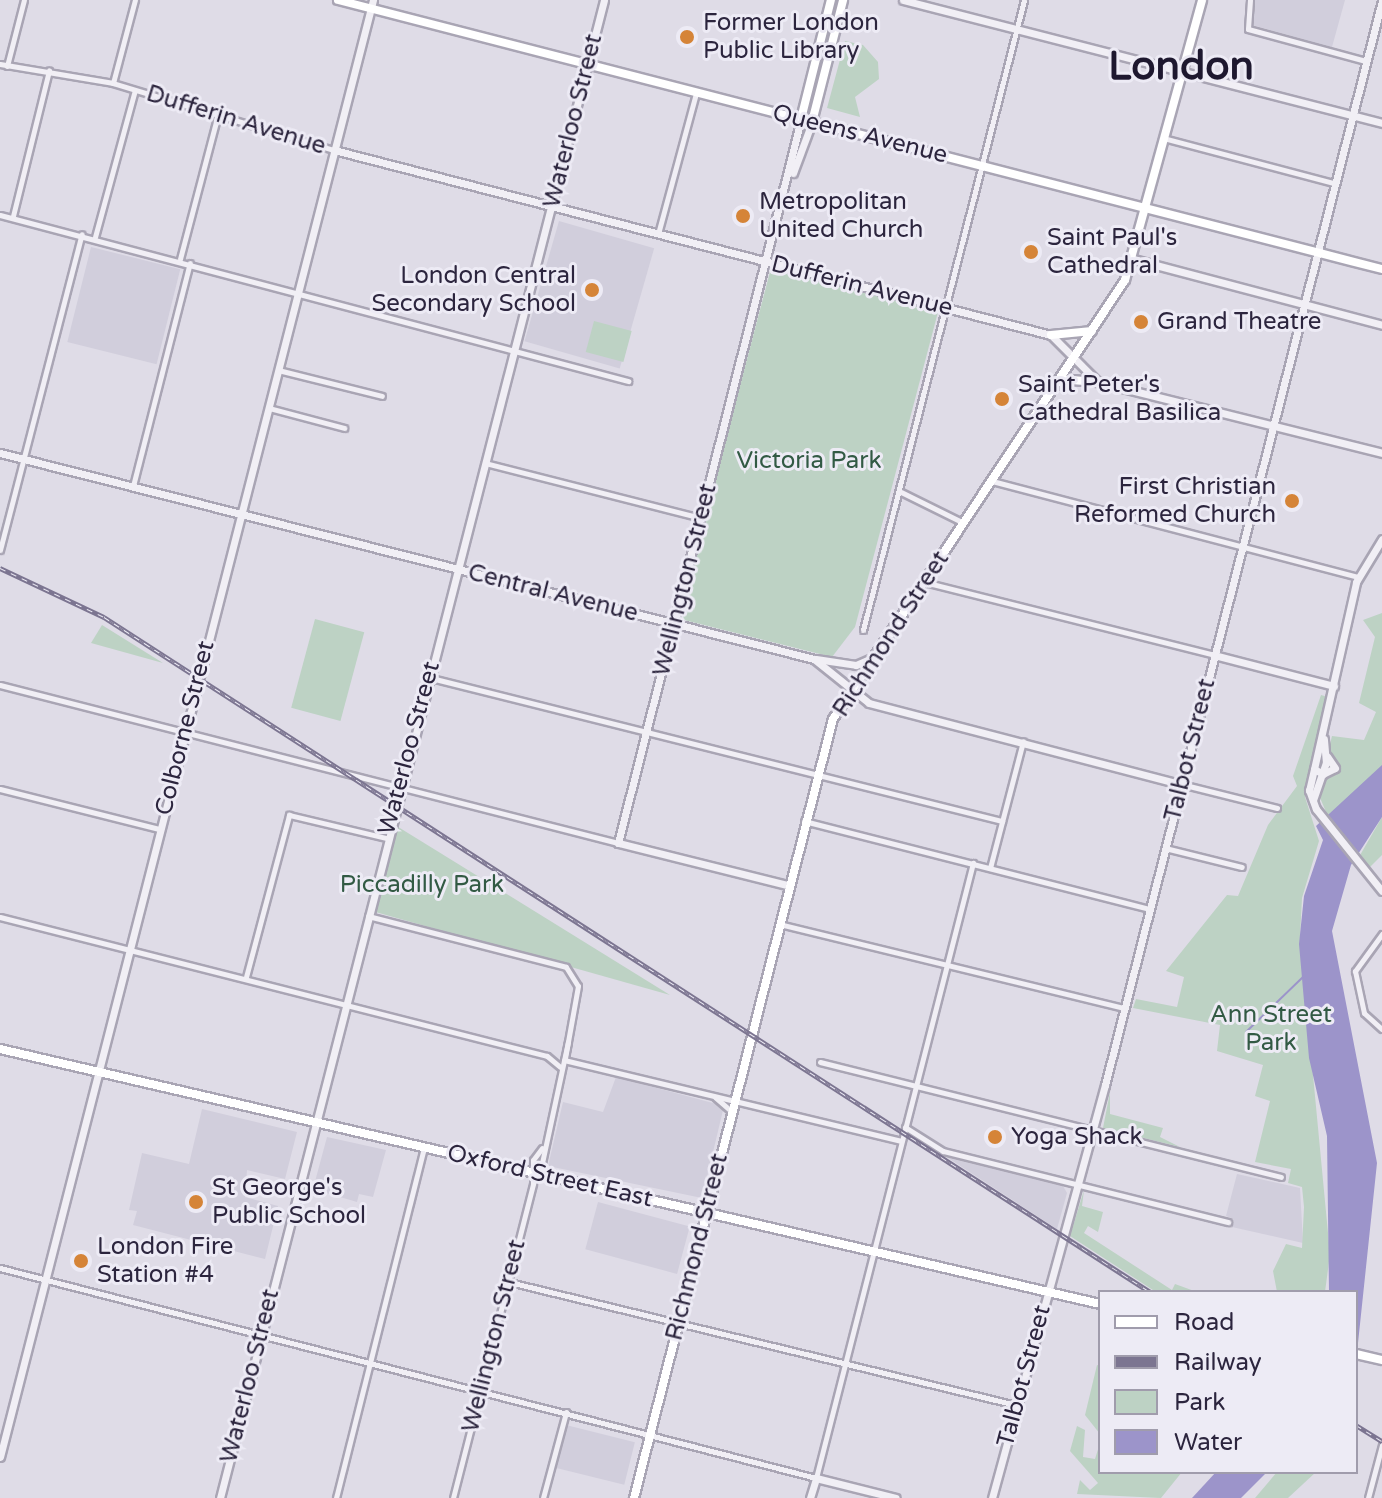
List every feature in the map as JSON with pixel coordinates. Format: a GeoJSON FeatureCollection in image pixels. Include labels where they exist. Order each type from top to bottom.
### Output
{"type":"FeatureCollection","features":[{"type":"Feature","properties":{"kind":"main road","name":"Queens Avenue"},"geometry":{"type":"LineString","coordinates":[[338,0],[372,4],[588,64],[1382,269]]}},
{"type":"Feature","properties":{"kind":"main road","name":"Wellington Street"},"geometry":{"type":"LineString","coordinates":[[801,119],[831,0]]}},
{"type":"Feature","properties":{"kind":"main road","name":"Wellington Street"},"geometry":{"type":"LineString","coordinates":[[812,122],[843,0]]}},
{"type":"Feature","properties":{"kind":"main road","name":"Richmond Street"},"geometry":{"type":"LineString","coordinates":[[634,1498],[777,923],[833,719],[850,689],[1093,331],[1133,259],[1202,0]]}},
{"type":"Feature","properties":{"kind":"main road"},"geometry":{"type":"LineString","coordinates":[[1051,335],[1093,331]]}},
{"type":"Feature","properties":{"kind":"main road"},"geometry":{"type":"LineString","coordinates":[[1061,379],[1098,382]]}},
{"type":"Feature","properties":{"kind":"main road","name":"Oxford Street East"},"geometry":{"type":"LineString","coordinates":[[0,1049],[1098,1304]]}},
{"type":"Feature","properties":{"kind":"main road"},"geometry":{"type":"LineString","coordinates":[[1358,1354],[1379,1359]]}},
{"type":"Feature","properties":{"kind":"street"},"geometry":{"type":"LineString","coordinates":[[3,65],[24,0]]}},
{"type":"Feature","properties":{"kind":"street"},"geometry":{"type":"LineString","coordinates":[[113,83],[135,0]]}},
{"type":"Feature","properties":{"kind":"street","name":"Waterloo Street"},"geometry":{"type":"LineString","coordinates":[[220,1498],[427,677],[604,0]]}},
{"type":"Feature","properties":{"kind":"street"},"geometry":{"type":"LineString","coordinates":[[903,0],[1382,123]]}},
{"type":"Feature","properties":{"kind":"street"},"geometry":{"type":"LineString","coordinates":[[863,630],[901,492],[1024,0]]}},
{"type":"Feature","properties":{"kind":"street"},"geometry":{"type":"LineString","coordinates":[[1250,0],[1248,29],[1366,61]]}},
{"type":"Feature","properties":{"kind":"street","name":"Talbot Street"},"geometry":{"type":"LineString","coordinates":[[992,1498],[1165,848],[1382,1]]}},
{"type":"Feature","properties":{"kind":"street","name":"Colborne Street"},"geometry":{"type":"LineString","coordinates":[[0,1457],[372,4]]}},
{"type":"Feature","properties":{"kind":"street","name":"Dufferin Avenue"},"geometry":{"type":"LineString","coordinates":[[3,65],[49,70],[113,83],[334,150],[1051,335]]}},
{"type":"Feature","properties":{"kind":"street"},"geometry":{"type":"LineString","coordinates":[[13,216],[49,70]]}},
{"type":"Feature","properties":{"kind":"street"},"geometry":{"type":"LineString","coordinates":[[95,237],[135,90]]}},
{"type":"Feature","properties":{"kind":"street"},"geometry":{"type":"LineString","coordinates":[[658,234],[697,92]]}},
{"type":"Feature","properties":{"kind":"street"},"geometry":{"type":"LineString","coordinates":[[180,259],[218,114]]}},
{"type":"Feature","properties":{"kind":"street","name":"Wellington Street"},"geometry":{"type":"LineString","coordinates":[[618,843],[790,179],[801,119]]}},
{"type":"Feature","properties":{"kind":"street","name":"Wellington Street"},"geometry":{"type":"LineString","coordinates":[[790,179],[812,122]]}},
{"type":"Feature","properties":{"kind":"street"},"geometry":{"type":"LineString","coordinates":[[1167,139],[1334,183]]}},
{"type":"Feature","properties":{"kind":"street"},"geometry":{"type":"LineString","coordinates":[[0,215],[180,259],[299,295],[628,381]]}},
{"type":"Feature","properties":{"kind":"street"},"geometry":{"type":"LineString","coordinates":[[0,550],[82,234]]}},
{"type":"Feature","properties":{"kind":"street"},"geometry":{"type":"LineString","coordinates":[[1133,259],[1382,325]]}},
{"type":"Feature","properties":{"kind":"street"},"geometry":{"type":"LineString","coordinates":[[133,486],[190,263]]}},
{"type":"Feature","properties":{"kind":"street"},"geometry":{"type":"LineString","coordinates":[[1051,335],[1098,382],[1382,453]]}},
{"type":"Feature","properties":{"kind":"street"},"geometry":{"type":"LineString","coordinates":[[278,370],[382,396]]}},
{"type":"Feature","properties":{"kind":"street"},"geometry":{"type":"LineString","coordinates":[[269,408],[344,428]]}},
{"type":"Feature","properties":{"kind":"street","name":"Central Avenue"},"geometry":{"type":"LineString","coordinates":[[0,453],[814,659],[869,703],[1277,808]]}},
{"type":"Feature","properties":{"kind":"street"},"geometry":{"type":"LineString","coordinates":[[484,463],[701,518]]}},
{"type":"Feature","properties":{"kind":"street"},"geometry":{"type":"LineString","coordinates":[[992,481],[1358,577]]}},
{"type":"Feature","properties":{"kind":"street"},"geometry":{"type":"LineString","coordinates":[[901,492],[964,523]]}},
{"type":"Feature","properties":{"kind":"street"},"geometry":{"type":"LineString","coordinates":[[1382,539],[1358,577],[1324,738],[1314,769],[1312,802],[1382,891]]}},
{"type":"Feature","properties":{"kind":"street"},"geometry":{"type":"LineString","coordinates":[[924,582],[1334,686]]}},
{"type":"Feature","properties":{"kind":"street"},"geometry":{"type":"LineString","coordinates":[[814,659],[856,665],[872,658]]}},
{"type":"Feature","properties":{"kind":"street"},"geometry":{"type":"LineString","coordinates":[[427,677],[1002,821]]}},
{"type":"Feature","properties":{"kind":"street"},"geometry":{"type":"LineString","coordinates":[[0,685],[787,885]]}},
{"type":"Feature","properties":{"kind":"street"},"geometry":{"type":"LineString","coordinates":[[1312,802],[1323,774],[1335,768],[1327,756],[1324,738]]}},
{"type":"Feature","properties":{"kind":"street"},"geometry":{"type":"LineString","coordinates":[[990,868],[1023,741]]}},
{"type":"Feature","properties":{"kind":"street"},"geometry":{"type":"LineString","coordinates":[[1314,769],[1323,774]]}},
{"type":"Feature","properties":{"kind":"street"},"geometry":{"type":"LineString","coordinates":[[0,789],[159,829]]}},
{"type":"Feature","properties":{"kind":"street"},"geometry":{"type":"LineString","coordinates":[[246,977],[289,815],[386,838]]}},
{"type":"Feature","properties":{"kind":"street"},"geometry":{"type":"LineString","coordinates":[[804,821],[1148,909]]}},
{"type":"Feature","properties":{"kind":"street"},"geometry":{"type":"LineString","coordinates":[[1165,848],[1242,867]]}},
{"type":"Feature","properties":{"kind":"street"},"geometry":{"type":"LineString","coordinates":[[810,1498],[973,863]]}},
{"type":"Feature","properties":{"kind":"street","name":"Wellington Street"},"geometry":{"type":"LineString","coordinates":[[367,915],[566,967],[577,978],[558,1085],[542,1148],[533,1160],[534,1173],[509,1282],[453,1498]]}},
{"type":"Feature","properties":{"kind":"street"},"geometry":{"type":"LineString","coordinates":[[0,917],[246,977],[547,1056],[563,1063],[734,1099],[901,1141]]}},
{"type":"Feature","properties":{"kind":"street"},"geometry":{"type":"LineString","coordinates":[[777,923],[1123,1008]]}},
{"type":"Feature","properties":{"kind":"street"},"geometry":{"type":"LineString","coordinates":[[1382,934],[1355,971],[1364,1013],[1382,1029]]}},
{"type":"Feature","properties":{"kind":"street","name":"Wellington Street"},"geometry":{"type":"LineString","coordinates":[[563,1063],[568,1042]]}},
{"type":"Feature","properties":{"kind":"street"},"geometry":{"type":"LineString","coordinates":[[547,1056],[564,1050]]}},
{"type":"Feature","properties":{"kind":"street"},"geometry":{"type":"LineString","coordinates":[[820,1062],[1281,1177]]}},
{"type":"Feature","properties":{"kind":"street"},"geometry":{"type":"LineString","coordinates":[[714,1097],[731,1111]]}},
{"type":"Feature","properties":{"kind":"street"},"geometry":{"type":"LineString","coordinates":[[905,1127],[943,1151],[1228,1222]]}},
{"type":"Feature","properties":{"kind":"street"},"geometry":{"type":"LineString","coordinates":[[336,1498],[424,1148]]}},
{"type":"Feature","properties":{"kind":"street"},"geometry":{"type":"LineString","coordinates":[[0,1268],[896,1498]]}},
{"type":"Feature","properties":{"kind":"street"},"geometry":{"type":"LineString","coordinates":[[509,1282],[1016,1405]]}},
{"type":"Feature","properties":{"kind":"street"},"geometry":{"type":"LineString","coordinates":[[543,1498],[566,1412]]}},
{"type":"Feature","properties":{"kind":"street"},"geometry":{"type":"LineString","coordinates":[[1368,1498],[1382,1445]]}},
{"type":"Feature","properties":{"kind":"shaded area"},"geometry":{"type":"Polygon","coordinates":[[[1255,0],[1345,0],[1332,47],[1252,25],[1255,0]]]}},
{"type":"Feature","properties":{"kind":"shaded area","name":"London Central Secondary School"},"geometry":{"type":"Polygon","coordinates":[[[559,221],[654,248],[620,368],[525,341],[559,221]]]}},
{"type":"Feature","properties":{"kind":"shaded area"},"geometry":{"type":"Polygon","coordinates":[[[91,247],[180,269],[157,364],[67,342],[91,247]]]}},
{"type":"Feature","properties":{"kind":"shaded area"},"geometry":{"type":"Polygon","coordinates":[[[616,1077],[724,1106],[702,1198],[548,1166],[563,1102],[603,1112],[616,1077]]]}},
{"type":"Feature","properties":{"kind":"shaded area","name":"St George's Public School"},"geometry":{"type":"Polygon","coordinates":[[[202,1109],[297,1132],[285,1179],[247,1170],[245,1197],[278,1206],[265,1259],[133,1225],[137,1211],[129,1210],[142,1153],[189,1164],[202,1109]]]}},
{"type":"Feature","properties":{"kind":"shaded area"},"geometry":{"type":"Polygon","coordinates":[[[327,1137],[386,1150],[373,1197],[359,1194],[357,1202],[313,1189],[327,1137]]]}},
{"type":"Feature","properties":{"kind":"shaded area"},"geometry":{"type":"Polygon","coordinates":[[[945,1156],[1063,1186],[1067,1193],[1057,1229],[945,1156]]]}},
{"type":"Feature","properties":{"kind":"shaded area"},"geometry":{"type":"Polygon","coordinates":[[[1237,1174],[1300,1188],[1303,1243],[1232,1227],[1234,1219],[1226,1216],[1237,1174]]]}},
{"type":"Feature","properties":{"kind":"shaded area"},"geometry":{"type":"Polygon","coordinates":[[[598,1202],[690,1227],[677,1274],[585,1249],[598,1202]]]}},
{"type":"Feature","properties":{"kind":"shaded area"},"geometry":{"type":"Polygon","coordinates":[[[566,1425],[635,1442],[624,1485],[555,1468],[566,1425]]]}},
{"type":"Feature","properties":{"kind":"green space"},"geometry":{"type":"Polygon","coordinates":[[[845,41],[863,45],[878,62],[879,79],[855,97],[860,117],[827,108],[845,41]]]}},
{"type":"Feature","properties":{"kind":"green space","name":"Victoria Park"},"geometry":{"type":"Polygon","coordinates":[[[771,268],[938,312],[855,627],[832,657],[684,620],[681,610],[771,268]]]}},
{"type":"Feature","properties":{"kind":"green space"},"geometry":{"type":"Polygon","coordinates":[[[594,321],[632,331],[623,362],[586,352],[594,321]]]}},
{"type":"Feature","properties":{"kind":"green space"},"geometry":{"type":"Polygon","coordinates":[[[1382,613],[1382,771],[1329,819],[1318,793],[1332,736],[1364,740],[1376,712],[1359,703],[1375,637],[1363,620],[1382,613]]]}},
{"type":"Feature","properties":{"kind":"green space"},"geometry":{"type":"Polygon","coordinates":[[[315,619],[364,632],[340,721],[291,708],[315,619]]]}},
{"type":"Feature","properties":{"kind":"green space"},"geometry":{"type":"Polygon","coordinates":[[[102,625],[163,663],[91,643],[102,625]]]}},
{"type":"Feature","properties":{"kind":"green space","name":"Ann Street Park"},"geometry":{"type":"Polygon","coordinates":[[[1321,695],[1328,697],[1305,797],[1319,841],[1302,898],[1300,938],[1330,1254],[1325,1290],[1277,1290],[1273,1271],[1286,1244],[1302,1248],[1304,1207],[1302,1187],[1288,1183],[1291,1169],[1255,1162],[1270,1101],[1255,1096],[1263,1065],[1217,1051],[1220,1025],[1133,1008],[1136,999],[1177,1007],[1184,977],[1166,971],[1227,895],[1238,896],[1268,825],[1297,786],[1293,776],[1321,695]]]}},
{"type":"Feature","properties":{"kind":"green space"},"geometry":{"type":"Polygon","coordinates":[[[1382,817],[1382,855],[1369,868],[1359,857],[1382,817]]]}},
{"type":"Feature","properties":{"kind":"green space","name":"Piccadilly Park"},"geometry":{"type":"Polygon","coordinates":[[[395,825],[670,995],[372,911],[395,825]]]}},
{"type":"Feature","properties":{"kind":"green space"},"geometry":{"type":"Polygon","coordinates":[[[1110,1092],[1110,1114],[1163,1128],[1160,1137],[1180,1147],[1103,1128],[1110,1092]]]}},
{"type":"Feature","properties":{"kind":"green space"},"geometry":{"type":"Polygon","coordinates":[[[1084,1190],[1082,1206],[1103,1212],[1098,1232],[1088,1226],[1084,1233],[1172,1290],[1153,1290],[1070,1236],[1084,1190]]]}},
{"type":"Feature","properties":{"kind":"green space"},"geometry":{"type":"Polygon","coordinates":[[[1175,1284],[1192,1290],[1172,1290],[1175,1284]]]}},
{"type":"Feature","properties":{"kind":"green space"},"geometry":{"type":"Polygon","coordinates":[[[1097,1365],[1098,1431],[1085,1415],[1097,1365]]]}},
{"type":"Feature","properties":{"kind":"green space"},"geometry":{"type":"Polygon","coordinates":[[[1077,1426],[1085,1430],[1083,1457],[1095,1459],[1098,1449],[1098,1474],[1180,1474],[1161,1498],[1077,1494],[1080,1480],[1090,1490],[1098,1483],[1070,1451],[1077,1426]]]}},
{"type":"Feature","properties":{"kind":"green space"},"geometry":{"type":"Polygon","coordinates":[[[1275,1474],[1314,1474],[1288,1498],[1255,1498],[1275,1474]]]}},
{"type":"Feature","properties":{"kind":"water"},"geometry":{"type":"Polygon","coordinates":[[[1382,765],[1382,817],[1351,865],[1332,931],[1377,1163],[1358,1343],[1358,1290],[1329,1290],[1327,1136],[1309,1058],[1299,944],[1304,896],[1323,840],[1316,826],[1382,765]]]}},
{"type":"Feature","properties":{"kind":"water"},"geometry":{"type":"Polygon","coordinates":[[[1214,1474],[1265,1474],[1241,1498],[1192,1498],[1214,1474]]]}},
{"type":"Feature","properties":{"kind":"waterway"},"geometry":{"type":"LineString","coordinates":[[1246,1032],[1304,976]]}},
{"type":"Feature","properties":{"kind":"railway"},"geometry":{"type":"LineString","coordinates":[[0,568],[104,617],[1147,1290]]}},
{"type":"Feature","properties":{"kind":"railway"},"geometry":{"type":"LineString","coordinates":[[1358,1426],[1382,1441]]}},
{"type":"Feature","properties":{"kind":"place","name":"Former London Public Library"},"geometry":{"type":"Point","coordinates":[687,37]}},
{"type":"Feature","properties":{"kind":"place","name":"Metropolitan United Church"},"geometry":{"type":"Point","coordinates":[743,216]}},
{"type":"Feature","properties":{"kind":"place","name":"Saint Paul's Cathedral"},"geometry":{"type":"Point","coordinates":[1031,252]}},
{"type":"Feature","properties":{"kind":"place","name":"London Central Secondary School"},"geometry":{"type":"Point","coordinates":[592,290]}},
{"type":"Feature","properties":{"kind":"place","name":"Grand Theatre"},"geometry":{"type":"Point","coordinates":[1141,322]}},
{"type":"Feature","properties":{"kind":"place","name":"Saint Peter's Cathedral Basilica"},"geometry":{"type":"Point","coordinates":[1002,399]}},
{"type":"Feature","properties":{"kind":"place","name":"First Christian Reformed Church"},"geometry":{"type":"Point","coordinates":[1292,501]}},
{"type":"Feature","properties":{"kind":"place","name":"Yoga Shack"},"geometry":{"type":"Point","coordinates":[995,1137]}},
{"type":"Feature","properties":{"kind":"place","name":"St George's Public School"},"geometry":{"type":"Point","coordinates":[196,1202]}},
{"type":"Feature","properties":{"kind":"place","name":"London Fire Station #4"},"geometry":{"type":"Point","coordinates":[81,1261]}},
{"type":"Feature","properties":{"kind":"district","name":"London"},"geometry":{"type":"Point","coordinates":[1181,66]}}]}
